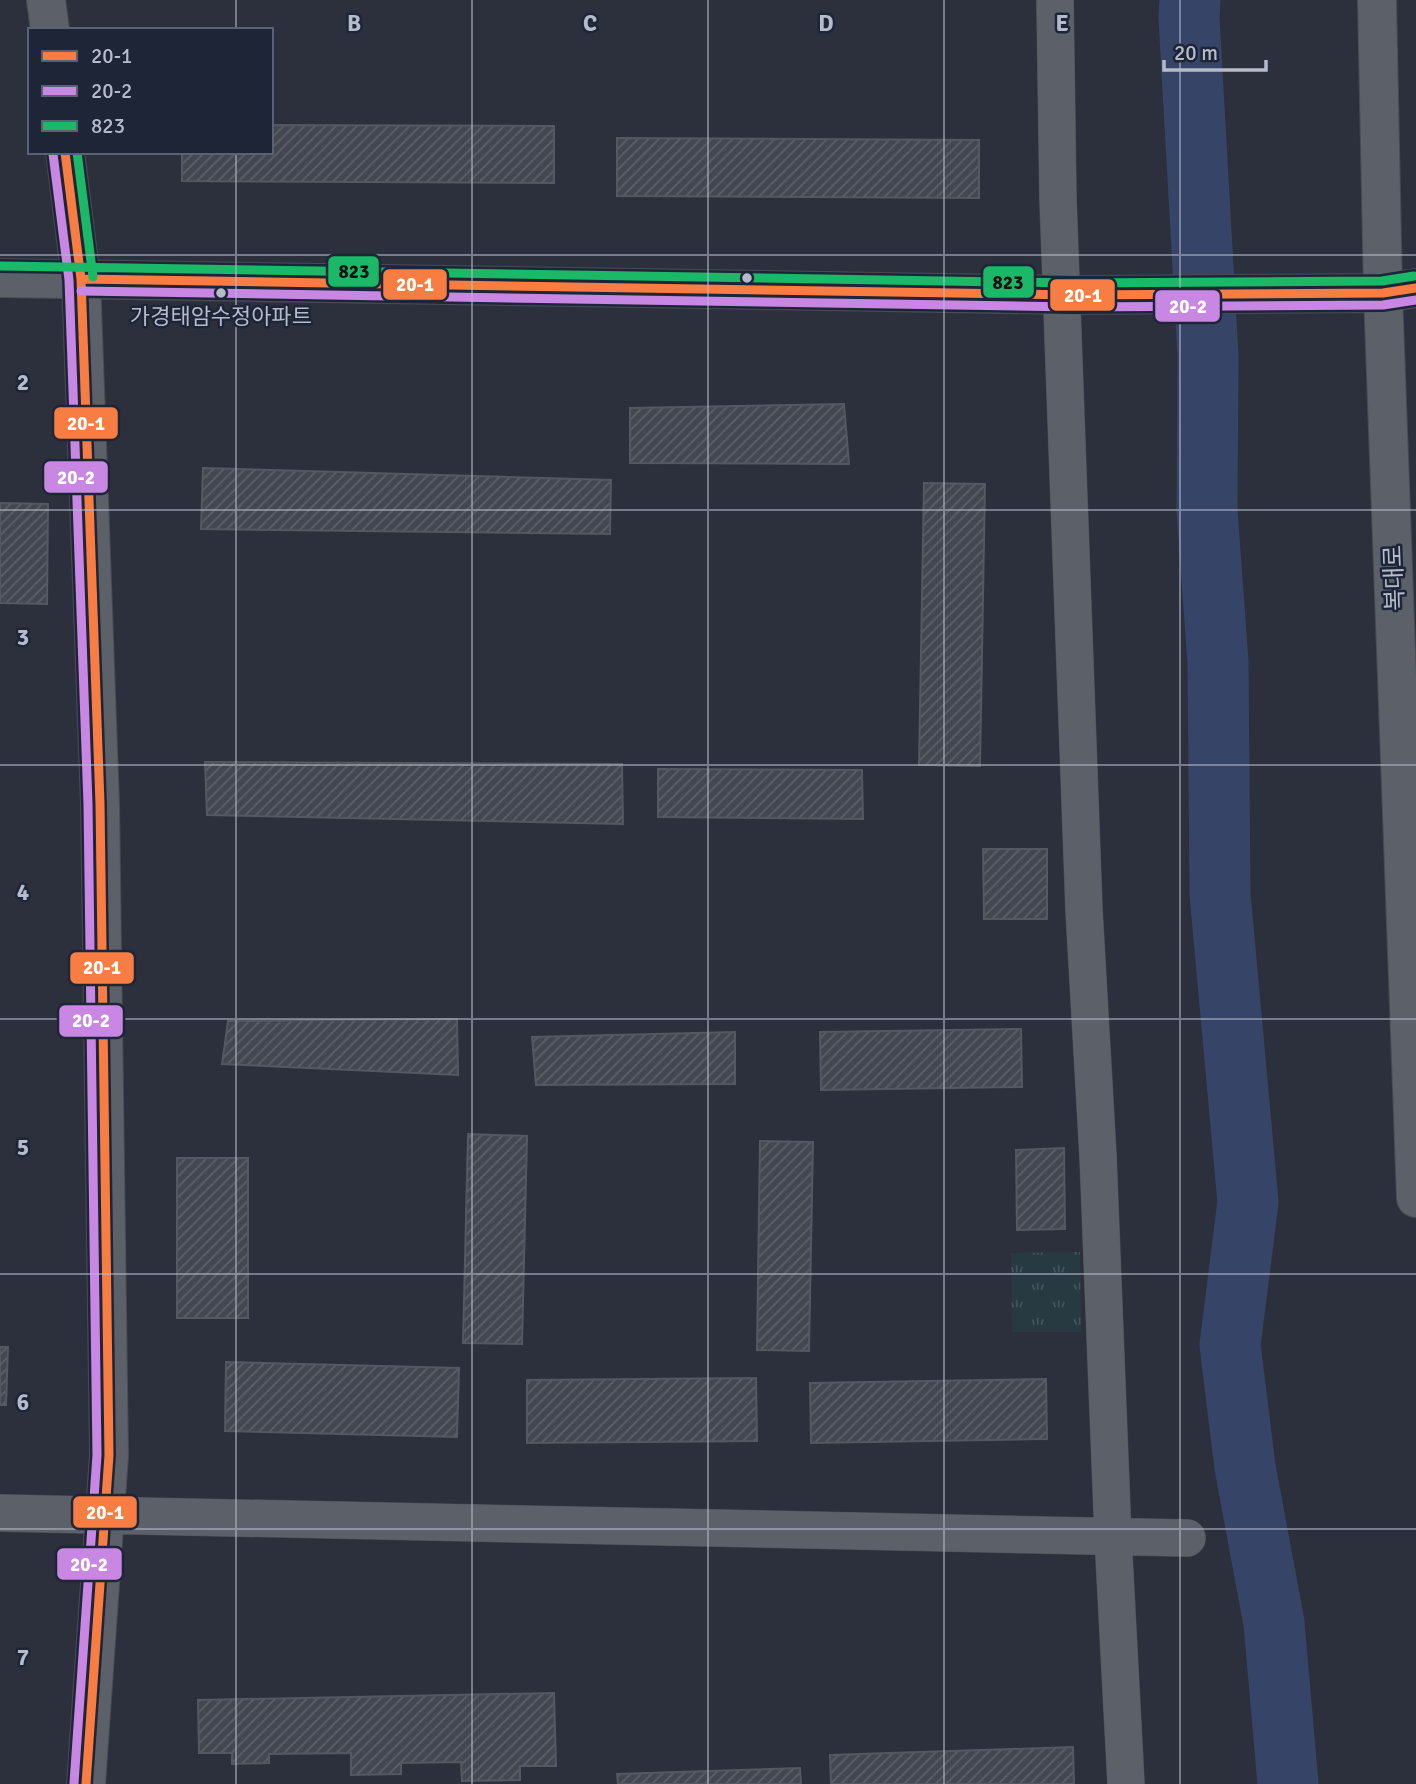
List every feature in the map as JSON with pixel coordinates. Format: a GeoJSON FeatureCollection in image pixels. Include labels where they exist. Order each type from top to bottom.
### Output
{"type":"FeatureCollection","features":[{"type":"Feature","properties":{"kind":"street"},"geometry":{"type":"LineString","coordinates":[[46,0],[50,28]]}},
{"type":"Feature","properties":{"kind":"street"},"geometry":{"type":"LineString","coordinates":[[1055,0],[1068,295],[1084,910],[1098,1156],[1126,1784]]}},
{"type":"Feature","properties":{"kind":"street","name":"복대로"},"geometry":{"type":"LineString","coordinates":[[1377,0],[1400,290],[1416,1198]]}},
{"type":"Feature","properties":{"kind":"street"},"geometry":{"type":"LineString","coordinates":[[65,154],[81,279],[100,804],[109,1455],[86,1784]]}},
{"type":"Feature","properties":{"kind":"street"},"geometry":{"type":"LineString","coordinates":[[0,278],[1068,295],[1322,294],[1400,290]]}},
{"type":"Feature","properties":{"kind":"street"},"geometry":{"type":"LineString","coordinates":[[0,1513],[1187,1538]]}},
{"type":"Feature","properties":{"kind":"green space"},"geometry":{"type":"Polygon","coordinates":[[[1080,1252],[1081,1332],[1012,1332],[1011,1253],[1080,1252]]]}},
{"type":"Feature","properties":{"kind":"building"},"geometry":{"type":"Polygon","coordinates":[[[273,125],[554,126],[554,183],[182,181],[182,154],[273,154],[273,125]]]}},
{"type":"Feature","properties":{"kind":"building"},"geometry":{"type":"Polygon","coordinates":[[[617,138],[979,140],[979,198],[617,196],[617,138]]]}},
{"type":"Feature","properties":{"kind":"building"},"geometry":{"type":"Polygon","coordinates":[[[844,404],[849,464],[630,463],[630,408],[844,404]]]}},
{"type":"Feature","properties":{"kind":"building"},"geometry":{"type":"Polygon","coordinates":[[[203,468],[611,480],[610,534],[201,529],[203,468]]]}},
{"type":"Feature","properties":{"kind":"building"},"geometry":{"type":"Polygon","coordinates":[[[924,483],[985,484],[980,766],[919,765],[924,483]]]}},
{"type":"Feature","properties":{"kind":"building"},"geometry":{"type":"Polygon","coordinates":[[[0,503],[48,504],[47,604],[0,603],[0,503]]]}},
{"type":"Feature","properties":{"kind":"building"},"geometry":{"type":"Polygon","coordinates":[[[205,762],[622,764],[623,824],[207,815],[205,762]]]}},
{"type":"Feature","properties":{"kind":"building"},"geometry":{"type":"Polygon","coordinates":[[[658,769],[862,770],[863,819],[658,817],[658,769]]]}},
{"type":"Feature","properties":{"kind":"building"},"geometry":{"type":"Polygon","coordinates":[[[983,849],[1047,849],[1047,919],[984,919],[983,849]]]}},
{"type":"Feature","properties":{"kind":"building"},"geometry":{"type":"Polygon","coordinates":[[[457,1019],[458,1075],[222,1064],[228,1021],[457,1019]]]}},
{"type":"Feature","properties":{"kind":"building"},"geometry":{"type":"Polygon","coordinates":[[[1021,1029],[1022,1087],[821,1090],[820,1032],[1021,1029]]]}},
{"type":"Feature","properties":{"kind":"building"},"geometry":{"type":"Polygon","coordinates":[[[735,1032],[735,1084],[536,1085],[532,1037],[735,1032]]]}},
{"type":"Feature","properties":{"kind":"building"},"geometry":{"type":"Polygon","coordinates":[[[468,1134],[527,1136],[522,1344],[463,1343],[468,1134]]]}},
{"type":"Feature","properties":{"kind":"building"},"geometry":{"type":"Polygon","coordinates":[[[760,1141],[813,1142],[809,1351],[757,1350],[760,1141]]]}},
{"type":"Feature","properties":{"kind":"building"},"geometry":{"type":"Polygon","coordinates":[[[1064,1148],[1065,1229],[1017,1230],[1016,1150],[1064,1148]]]}},
{"type":"Feature","properties":{"kind":"building"},"geometry":{"type":"Polygon","coordinates":[[[177,1158],[248,1158],[248,1318],[177,1318],[177,1158]]]}},
{"type":"Feature","properties":{"kind":"building"},"geometry":{"type":"Polygon","coordinates":[[[0,1347],[8,1347],[6,1405],[0,1405],[0,1347]]]}},
{"type":"Feature","properties":{"kind":"building"},"geometry":{"type":"Polygon","coordinates":[[[226,1362],[459,1368],[457,1437],[225,1431],[226,1362]]]}},
{"type":"Feature","properties":{"kind":"building"},"geometry":{"type":"Polygon","coordinates":[[[756,1378],[757,1441],[527,1443],[527,1380],[756,1378]]]}},
{"type":"Feature","properties":{"kind":"building"},"geometry":{"type":"Polygon","coordinates":[[[1046,1379],[1047,1439],[811,1443],[810,1383],[1046,1379]]]}},
{"type":"Feature","properties":{"kind":"building"},"geometry":{"type":"Polygon","coordinates":[[[554,1693],[556,1766],[520,1766],[520,1780],[462,1781],[461,1762],[401,1763],[401,1774],[351,1775],[351,1753],[269,1754],[269,1763],[232,1764],[232,1753],[199,1753],[198,1700],[554,1693]]]}},
{"type":"Feature","properties":{"kind":"building"},"geometry":{"type":"Polygon","coordinates":[[[1073,1747],[1074,1784],[831,1784],[830,1755],[1073,1747]]]}},
{"type":"Feature","properties":{"kind":"building"},"geometry":{"type":"Polygon","coordinates":[[[800,1768],[801,1784],[618,1784],[617,1774],[800,1768]]]}},
{"type":"Feature","properties":{"kind":"waterway"},"geometry":{"type":"LineString","coordinates":[[1190,0],[1208,356],[1207,511],[1218,662],[1220,894],[1248,1202],[1230,1345],[1245,1467],[1274,1623],[1288,1784]]}},
{"type":"Feature","properties":{"kind":"transit line","name":"20-2"},"geometry":{"type":"LineString","coordinates":[[53,154],[69,280],[88,804],[97,1455],[74,1783]]}},
{"type":"Feature","properties":{"kind":"transit line","name":"20-1"},"geometry":{"type":"LineString","coordinates":[[65,154],[81,279],[100,804],[109,1455],[86,1784]]}},
{"type":"Feature","properties":{"kind":"transit line","name":"823"},"geometry":{"type":"LineString","coordinates":[[77,154],[93,277]]}},
{"type":"Feature","properties":{"kind":"transit line","name":"823"},"geometry":{"type":"LineString","coordinates":[[0,266],[1073,283],[1382,281],[1414,276]]}},
{"type":"Feature","properties":{"kind":"transit line","name":"20-1"},"geometry":{"type":"LineString","coordinates":[[81,279],[1073,295],[1383,293],[1416,288]]}},
{"type":"Feature","properties":{"kind":"transit line","name":"20-2"},"geometry":{"type":"LineString","coordinates":[[81,291],[1073,307],[1383,305],[1416,300]]}},
{"type":"Feature","properties":{"kind":"place","name":"가경태암수정아파트"},"geometry":{"type":"Point","coordinates":[221,293]}}]}
